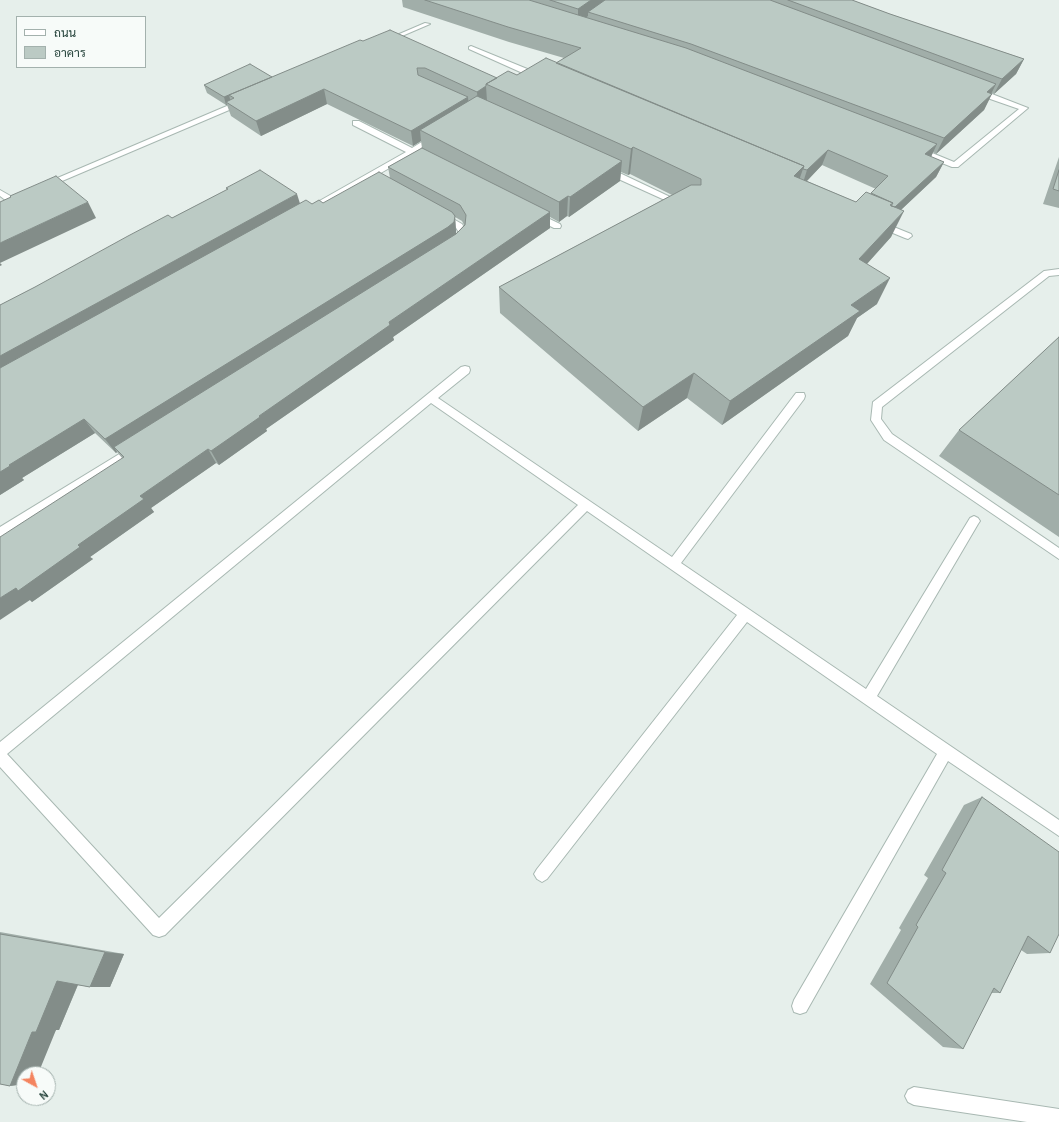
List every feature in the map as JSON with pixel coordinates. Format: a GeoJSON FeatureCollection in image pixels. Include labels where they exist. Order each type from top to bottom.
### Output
{"type":"FeatureCollection","features":[{"type":"Feature","properties":{"kind":"street"},"geometry":{"type":"LineString","coordinates":[[376,46],[427,24]]}},
{"type":"Feature","properties":{"kind":"street"},"geometry":{"type":"LineString","coordinates":[[471,48],[532,78],[550,82]]}},
{"type":"Feature","properties":{"kind":"street"},"geometry":{"type":"LineString","coordinates":[[911,148],[955,165],[1024,108],[972,89]]}},
{"type":"Feature","properties":{"kind":"street"},"geometry":{"type":"LineString","coordinates":[[40,188],[252,98]]}},
{"type":"Feature","properties":{"kind":"street"},"geometry":{"type":"LineString","coordinates":[[356,123],[426,158]]}},
{"type":"Feature","properties":{"kind":"street"},"geometry":{"type":"LineString","coordinates":[[300,216],[373,179],[412,151],[444,132]]}},
{"type":"Feature","properties":{"kind":"street"},"geometry":{"type":"LineString","coordinates":[[598,167],[691,209]]}},
{"type":"Feature","properties":{"kind":"street"},"geometry":{"type":"LineString","coordinates":[[0,192],[14,198],[0,205]]}},
{"type":"Feature","properties":{"kind":"street"},"geometry":{"type":"LineString","coordinates":[[431,210],[458,224],[462,231],[461,240],[447,250]]}},
{"type":"Feature","properties":{"kind":"street"},"geometry":{"type":"LineString","coordinates":[[530,212],[557,226]]}},
{"type":"Feature","properties":{"kind":"street"},"geometry":{"type":"LineString","coordinates":[[871,220],[908,236]]}},
{"type":"Feature","properties":{"kind":"street"},"geometry":{"type":"LineString","coordinates":[[1059,272],[1047,273],[877,405],[876,420],[888,437],[1059,554]]}},
{"type":"Feature","properties":{"kind":"street"},"geometry":{"type":"LineString","coordinates":[[0,751],[465,370]]}},
{"type":"Feature","properties":{"kind":"street"},"geometry":{"type":"LineString","coordinates":[[674,564],[800,396]]}},
{"type":"Feature","properties":{"kind":"street"},"geometry":{"type":"LineString","coordinates":[[431,398],[1059,829]]}},
{"type":"Feature","properties":{"kind":"street"},"geometry":{"type":"LineString","coordinates":[[0,533],[140,445]]}},
{"type":"Feature","properties":{"kind":"street"},"geometry":{"type":"LineString","coordinates":[[0,757],[158,928],[586,504]]}},
{"type":"Feature","properties":{"kind":"street"},"geometry":{"type":"LineString","coordinates":[[868,698],[974,521]]}},
{"type":"Feature","properties":{"kind":"street"},"geometry":{"type":"LineString","coordinates":[[542,874],[746,614]]}},
{"type":"Feature","properties":{"kind":"street"},"geometry":{"type":"LineString","coordinates":[[800,1006],[946,752]]}},
{"type":"Feature","properties":{"kind":"street"},"geometry":{"type":"LineString","coordinates":[[914,1096],[1059,1118]]}},
{"type":"Feature","properties":{"kind":"building"},"geometry":{"type":"Polygon","coordinates":[[[425,0],[529,0],[686,48],[937,144],[925,154],[944,162],[895,207],[891,206],[893,203],[871,193],[888,176],[828,150],[807,170],[803,169],[804,166],[556,63],[581,48],[508,27],[425,0]]]}},
{"type":"Feature","properties":{"kind":"building"},"geometry":{"type":"Polygon","coordinates":[[[550,0],[591,0],[578,9],[550,0]]]}},
{"type":"Feature","properties":{"kind":"building"},"geometry":{"type":"Polygon","coordinates":[[[605,0],[770,0],[996,84],[987,92],[992,94],[944,138],[691,44],[588,12],[605,0]]]}},
{"type":"Feature","properties":{"kind":"building"},"geometry":{"type":"Polygon","coordinates":[[[788,0],[852,0],[1024,59],[1002,79],[788,0]]]}},
{"type":"Feature","properties":{"kind":"building"},"geometry":{"type":"Polygon","coordinates":[[[390,30],[497,78],[486,84],[486,86],[477,92],[425,68],[417,68],[418,75],[468,97],[411,131],[324,89],[256,121],[226,102],[234,98],[229,95],[360,40],[363,41],[390,30]]]}},
{"type":"Feature","properties":{"kind":"building"},"geometry":{"type":"Polygon","coordinates":[[[546,58],[804,166],[794,176],[856,202],[866,192],[893,203],[890,205],[904,211],[859,259],[890,278],[851,305],[860,311],[730,401],[694,373],[643,407],[499,287],[691,185],[701,185],[701,179],[633,147],[631,149],[486,84],[508,71],[517,75],[546,58]]]}},
{"type":"Feature","properties":{"kind":"building"},"geometry":{"type":"Polygon","coordinates":[[[250,64],[272,77],[224,97],[204,85],[250,64]]]}},
{"type":"Feature","properties":{"kind":"building"},"geometry":{"type":"Polygon","coordinates":[[[477,96],[622,161],[570,197],[568,196],[559,202],[420,130],[477,96]]]}},
{"type":"Feature","properties":{"kind":"building"},"geometry":{"type":"Polygon","coordinates":[[[422,148],[550,212],[389,322],[390,325],[211,451],[208,449],[140,496],[144,499],[78,545],[80,547],[18,591],[16,588],[0,598],[0,537],[124,457],[114,447],[456,234],[465,225],[466,215],[460,205],[388,167],[422,148]]]}},
{"type":"Feature","properties":{"kind":"building"},"geometry":{"type":"Polygon","coordinates":[[[260,170],[297,194],[0,356],[0,305],[168,215],[172,218],[228,189],[226,188],[260,170]]]}},
{"type":"Feature","properties":{"kind":"building"},"geometry":{"type":"Polygon","coordinates":[[[1059,170],[1059,191],[1053,189],[1059,170]]]}},
{"type":"Feature","properties":{"kind":"building"},"geometry":{"type":"Polygon","coordinates":[[[379,172],[452,212],[455,216],[454,222],[105,439],[84,419],[0,472],[0,368],[306,200],[312,204],[319,200],[323,203],[379,172]]]}},
{"type":"Feature","properties":{"kind":"building"},"geometry":{"type":"Polygon","coordinates":[[[56,176],[88,202],[0,243],[0,202],[11,197],[10,196],[56,176]]]}},
{"type":"Feature","properties":{"kind":"building"},"geometry":{"type":"Polygon","coordinates":[[[1059,337],[1059,495],[959,430],[1059,337]]]}},
{"type":"Feature","properties":{"kind":"building"},"geometry":{"type":"Polygon","coordinates":[[[982,797],[1059,852],[1059,934],[1050,953],[1028,936],[1000,993],[994,988],[963,1049],[887,983],[918,927],[916,925],[946,873],[942,870],[982,797]]]}},
{"type":"Feature","properties":{"kind":"building"},"geometry":{"type":"Polygon","coordinates":[[[0,934],[105,952],[90,987],[57,981],[36,1032],[32,1032],[18,1066],[16,1066],[16,1071],[10,1086],[0,1084],[0,934]]]}}]}
